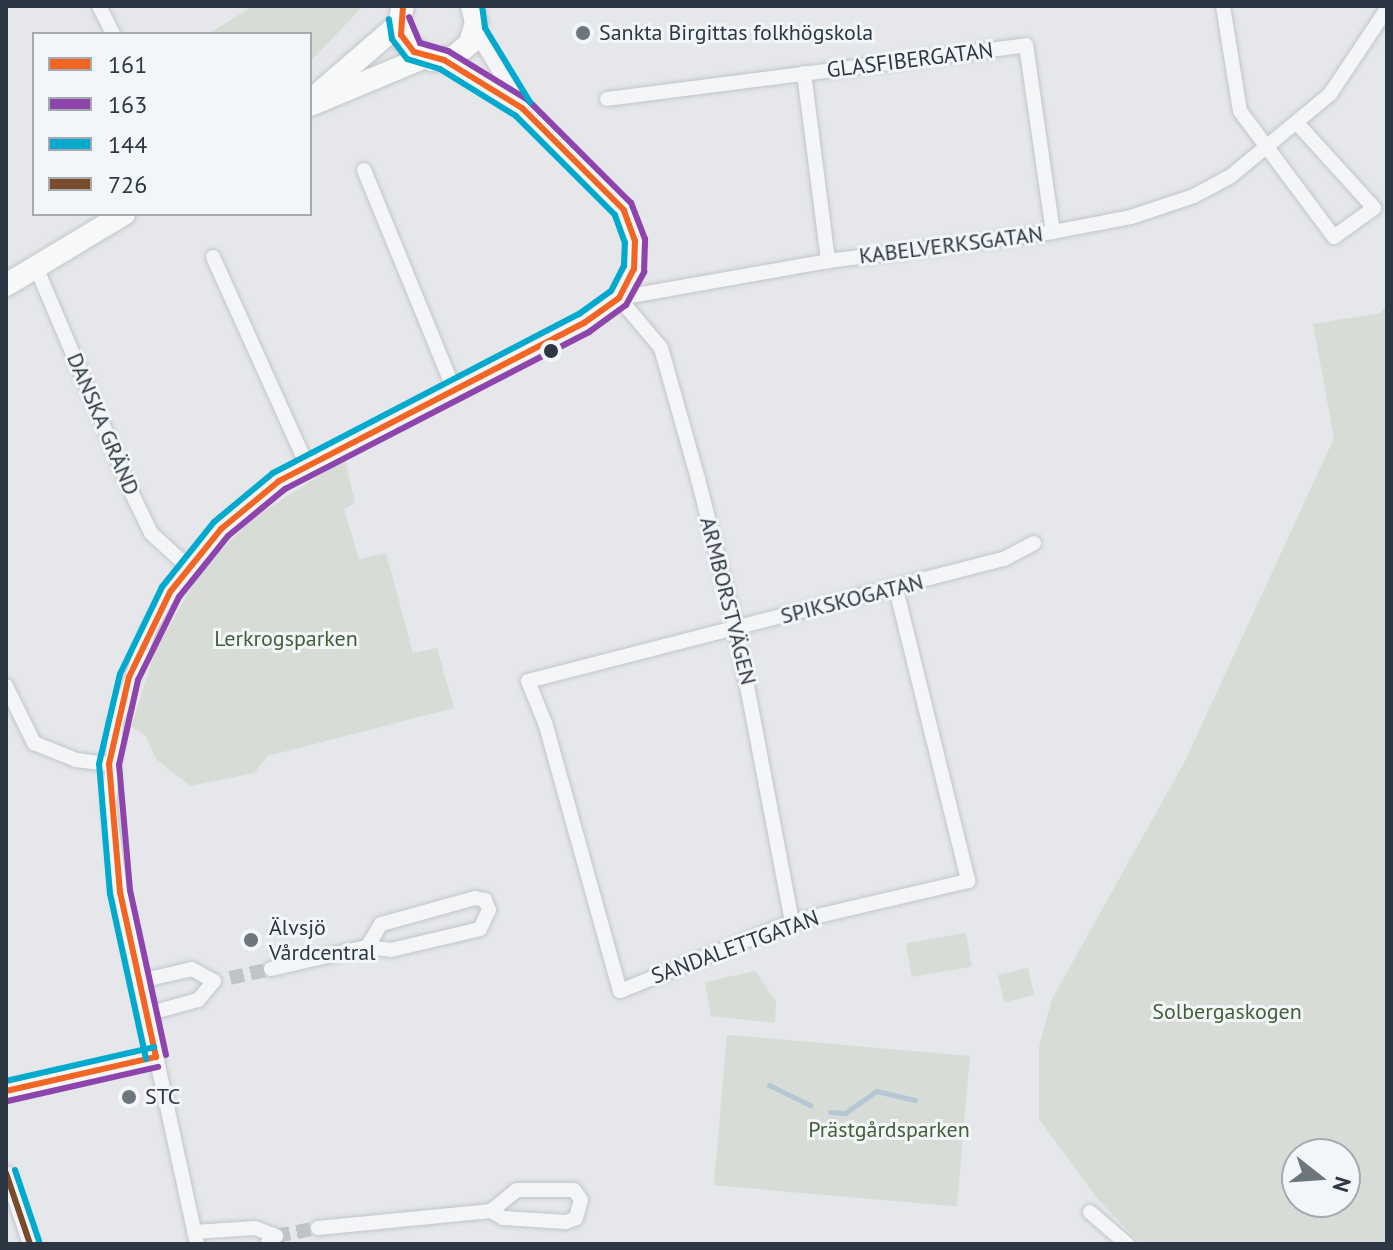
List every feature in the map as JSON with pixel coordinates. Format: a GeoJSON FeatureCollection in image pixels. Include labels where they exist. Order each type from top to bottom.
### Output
{"type":"FeatureCollection","features":[{"type":"Feature","properties":{"kind":"main road"},"geometry":{"type":"LineString","coordinates":[[398,14],[406,44],[434,59]]}},
{"type":"Feature","properties":{"kind":"main road"},"geometry":{"type":"LineString","coordinates":[[312,101],[398,14]]}},
{"type":"Feature","properties":{"kind":"main road"},"geometry":{"type":"LineString","coordinates":[[312,102],[463,51],[477,16]]}},
{"type":"Feature","properties":{"kind":"main road"},"geometry":{"type":"LineString","coordinates":[[6,285],[121,216]]}},
{"type":"Feature","properties":{"kind":"street"},"geometry":{"type":"LineString","coordinates":[[99,6],[112,32]]}},
{"type":"Feature","properties":{"kind":"street"},"geometry":{"type":"LineString","coordinates":[[1223,6],[1240,111],[1334,237],[1374,208],[1297,123]]}},
{"type":"Feature","properties":{"kind":"street","name":"KABELVERKSGATAN"},"geometry":{"type":"LineString","coordinates":[[619,298],[828,261],[1053,232],[1131,217],[1194,196],[1267,149],[1330,94],[1387,9]]}},
{"type":"Feature","properties":{"kind":"street"},"geometry":{"type":"LineString","coordinates":[[477,16],[522,108]]}},
{"type":"Feature","properties":{"kind":"street","name":"GLASFIBERGATAN"},"geometry":{"type":"LineString","coordinates":[[607,99],[1026,45],[1053,232]]}},
{"type":"Feature","properties":{"kind":"street"},"geometry":{"type":"LineString","coordinates":[[267,1244],[276,1236],[255,1228],[196,1238],[120,892],[109,764],[129,677],[150,628],[188,567],[250,504],[307,465],[453,387],[584,323],[619,298],[634,269],[635,241],[624,210],[522,108],[434,59]]}},
{"type":"Feature","properties":{"kind":"street"},"geometry":{"type":"LineString","coordinates":[[804,73],[828,261]]}},
{"type":"Feature","properties":{"kind":"street"},"geometry":{"type":"LineString","coordinates":[[364,170],[453,387]]}},
{"type":"Feature","properties":{"kind":"street"},"geometry":{"type":"LineString","coordinates":[[213,257],[307,465]]}},
{"type":"Feature","properties":{"kind":"street","name":"DANSKA GRÄND"},"geometry":{"type":"LineString","coordinates":[[36,267],[151,533],[188,567]]}},
{"type":"Feature","properties":{"kind":"street","name":"ARMBORSTVÄGEN"},"geometry":{"type":"LineString","coordinates":[[619,298],[661,348],[736,628],[792,922]]}},
{"type":"Feature","properties":{"kind":"street","name":"SPIKSKOGATAN"},"geometry":{"type":"LineString","coordinates":[[528,681],[896,589],[1004,559],[1034,543]]}},
{"type":"Feature","properties":{"kind":"street","name":"SANDALETTGATAN"},"geometry":{"type":"LineString","coordinates":[[528,681],[545,723],[620,991],[792,922],[968,881],[896,589]]}},
{"type":"Feature","properties":{"kind":"street"},"geometry":{"type":"LineString","coordinates":[[6,686],[34,743],[76,760],[109,764]]}},
{"type":"Feature","properties":{"kind":"street"},"geometry":{"type":"LineString","coordinates":[[271,969],[367,947],[391,950],[480,929],[489,910],[485,900],[475,898],[381,924],[367,947]]}},
{"type":"Feature","properties":{"kind":"street"},"geometry":{"type":"LineString","coordinates":[[140,981],[192,969],[214,981],[230,978]]}},
{"type":"Feature","properties":{"kind":"street"},"geometry":{"type":"LineString","coordinates":[[147,1014],[198,1000],[214,981]]}},
{"type":"Feature","properties":{"kind":"street"},"geometry":{"type":"LineString","coordinates":[[6,1091],[156,1057]]}},
{"type":"Feature","properties":{"kind":"street"},"geometry":{"type":"LineString","coordinates":[[6,1173],[30,1244]]}},
{"type":"Feature","properties":{"kind":"street"},"geometry":{"type":"LineString","coordinates":[[318,1228],[491,1211],[517,1190],[574,1190],[581,1200],[576,1218],[566,1222],[503,1218],[491,1211]]}},
{"type":"Feature","properties":{"kind":"street"},"geometry":{"type":"LineString","coordinates":[[1090,1212],[1127,1244]]}},
{"type":"Feature","properties":{"kind":"green space"},"geometry":{"type":"Polygon","coordinates":[[[253,6],[363,6],[312,60],[312,32],[211,32],[253,6]]]}},
{"type":"Feature","properties":{"kind":"green space","name":"Solbergaskogen"},"geometry":{"type":"Polygon","coordinates":[[[1387,305],[1387,1244],[1141,1244],[1096,1197],[1039,1119],[1039,1047],[1052,999],[1185,761],[1334,438],[1313,324],[1380,313],[1387,305]]]}},
{"type":"Feature","properties":{"kind":"green space","name":"Lerkrogsparken"},"geometry":{"type":"Polygon","coordinates":[[[345,459],[355,503],[344,509],[359,559],[386,553],[413,653],[437,648],[454,708],[268,756],[254,773],[190,786],[156,759],[145,735],[131,727],[156,649],[201,571],[227,544],[255,517],[345,459]]]}},
{"type":"Feature","properties":{"kind":"green space"},"geometry":{"type":"Polygon","coordinates":[[[966,933],[972,966],[912,977],[906,944],[966,933]]]}},
{"type":"Feature","properties":{"kind":"green space"},"geometry":{"type":"Polygon","coordinates":[[[1028,968],[1034,995],[1004,1002],[998,975],[1028,968]]]}},
{"type":"Feature","properties":{"kind":"green space"},"geometry":{"type":"Polygon","coordinates":[[[755,971],[776,1002],[775,1023],[711,1016],[705,982],[755,971]]]}},
{"type":"Feature","properties":{"kind":"green space","name":"Prästgårdsparken"},"geometry":{"type":"Polygon","coordinates":[[[727,1035],[970,1056],[957,1206],[714,1185],[727,1035]]]}},
{"type":"Feature","properties":{"kind":"waterway"},"geometry":{"type":"LineString","coordinates":[[769,1085],[810,1105]]}},
{"type":"Feature","properties":{"kind":"waterway"},"geometry":{"type":"LineString","coordinates":[[830,1112],[845,1113],[876,1091],[915,1100]]}},
{"type":"Feature","properties":{"kind":"tunnel"},"geometry":{"type":"LineString","coordinates":[[230,978],[271,969]]}},
{"type":"Feature","properties":{"kind":"tunnel"},"geometry":{"type":"LineString","coordinates":[[276,1236],[318,1228]]}},
{"type":"Feature","properties":{"kind":"transit line","name":"161"},"geometry":{"type":"LineString","coordinates":[[156,1057],[120,892],[109,764],[129,677],[170,592],[221,529],[279,481],[584,323],[619,298],[634,269],[635,241],[624,210],[522,108],[444,60],[414,52],[401,35],[403,6]]}},
{"type":"Feature","properties":{"kind":"transit line","name":"144"},"geometry":{"type":"LineString","coordinates":[[482,6],[485,28],[530,102]]}},
{"type":"Feature","properties":{"kind":"transit line","name":"163"},"geometry":{"type":"LineString","coordinates":[[166,1055],[130,890],[119,765],[138,680],[179,597],[228,536],[285,489],[589,332],[626,305],[644,272],[645,239],[631,203],[528,100],[448,51],[420,43],[409,17]]}},
{"type":"Feature","properties":{"kind":"transit line","name":"144"},"geometry":{"type":"LineString","coordinates":[[146,1059],[110,894],[99,764],[120,674],[162,587],[214,522],[273,473],[579,314],[611,291],[624,266],[625,243],[615,215],[516,116],[440,69],[407,59],[392,39],[389,19]]}},
{"type":"Feature","properties":{"kind":"transit line","name":"144"},"geometry":{"type":"LineString","coordinates":[[6,1081],[154,1047]]}},
{"type":"Feature","properties":{"kind":"transit line","name":"161"},"geometry":{"type":"LineString","coordinates":[[6,1091],[156,1057]]}},
{"type":"Feature","properties":{"kind":"transit line","name":"163"},"geometry":{"type":"LineString","coordinates":[[8,1101],[158,1067]]}},
{"type":"Feature","properties":{"kind":"transit line","name":"144"},"geometry":{"type":"LineString","coordinates":[[15,1170],[39,1241]]}},
{"type":"Feature","properties":{"kind":"transit line","name":"726"},"geometry":{"type":"LineString","coordinates":[[6,1173],[30,1244]]}},
{"type":"Feature","properties":{"kind":"place","name":"Sankta Birgittas folkhögskola"},"geometry":{"type":"Point","coordinates":[583,33]}},
{"type":"Feature","properties":{"kind":"place","name":"Älvsjö Vårdcentral"},"geometry":{"type":"Point","coordinates":[251,940]}},
{"type":"Feature","properties":{"kind":"place","name":"STC"},"geometry":{"type":"Point","coordinates":[129,1097]}}]}
